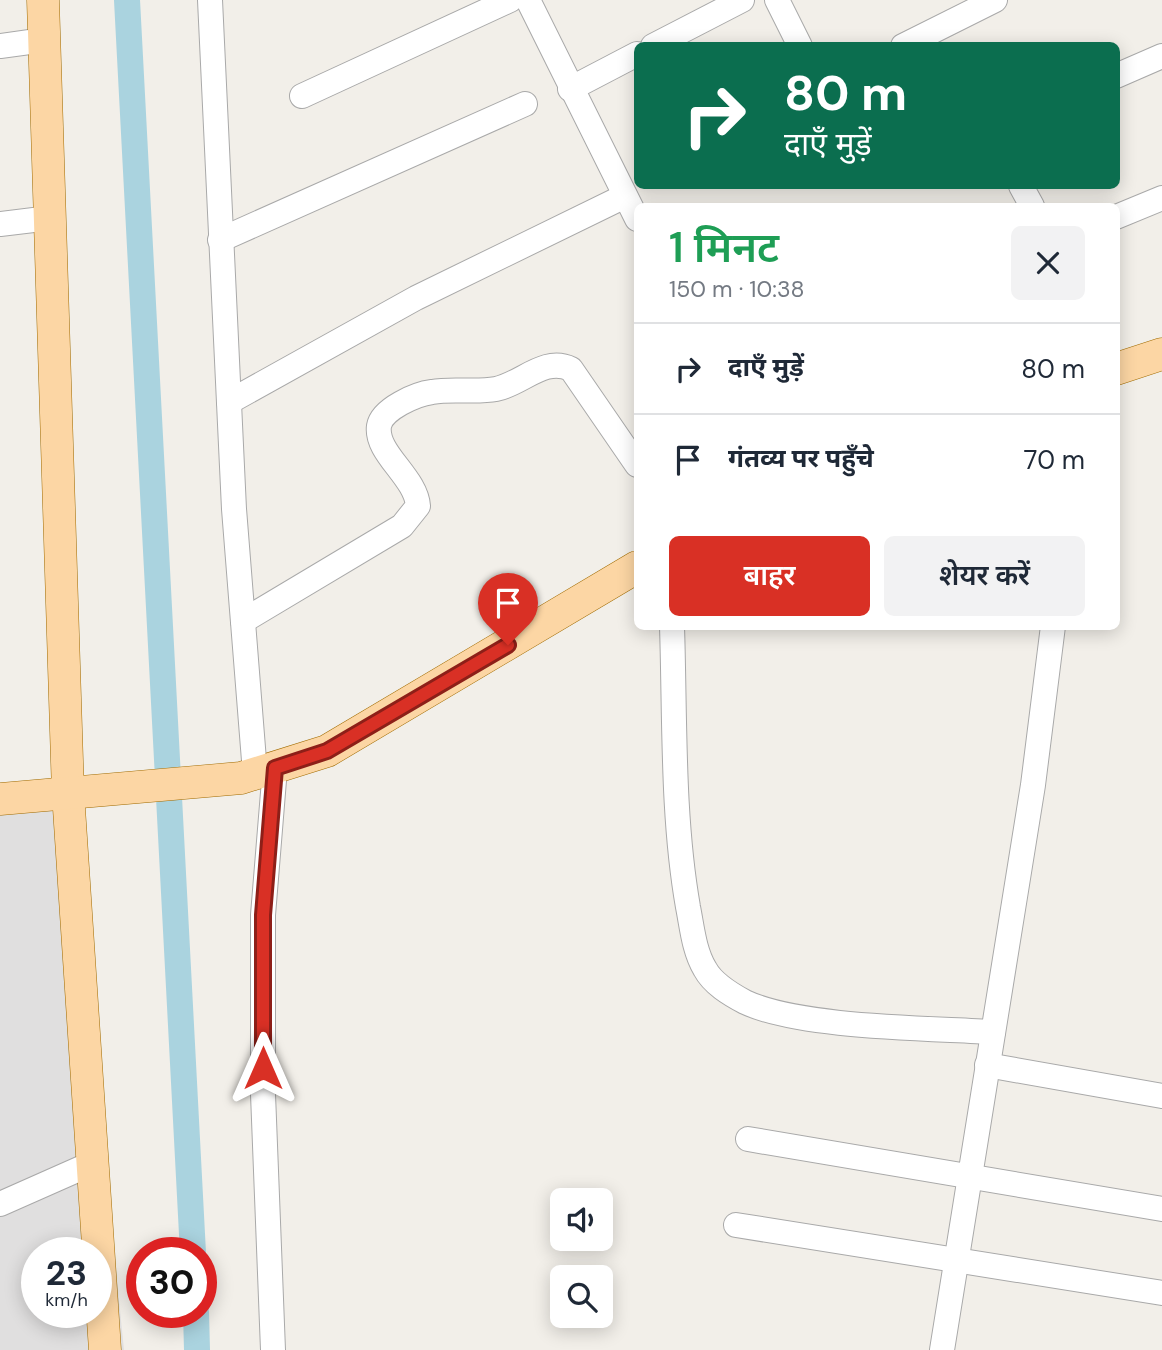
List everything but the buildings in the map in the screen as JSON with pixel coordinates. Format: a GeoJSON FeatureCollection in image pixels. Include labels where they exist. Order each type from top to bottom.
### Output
{"type":"FeatureCollection","features":[{"type":"Feature","properties":{"kind":"main road"},"geometry":{"type":"LineString","coordinates":[[43,0],[68,793],[105,1350]]}},
{"type":"Feature","properties":{"kind":"main road"},"geometry":{"type":"LineString","coordinates":[[1120,364],[1162,354]]}},
{"type":"Feature","properties":{"kind":"main road"},"geometry":{"type":"LineString","coordinates":[[0,797],[68,793],[257,773],[327,751],[634,570]]}},
{"type":"Feature","properties":{"kind":"street"},"geometry":{"type":"LineString","coordinates":[[210,0],[229,402],[243,621],[257,773],[263,915],[263,1094],[273,1350]]}},
{"type":"Feature","properties":{"kind":"street"},"geometry":{"type":"LineString","coordinates":[[302,96],[510,0]]}},
{"type":"Feature","properties":{"kind":"street"},"geometry":{"type":"LineString","coordinates":[[528,0],[634,213]]}},
{"type":"Feature","properties":{"kind":"street"},"geometry":{"type":"LineString","coordinates":[[661,42],[742,0]]}},
{"type":"Feature","properties":{"kind":"street"},"geometry":{"type":"LineString","coordinates":[[777,0],[798,42]]}},
{"type":"Feature","properties":{"kind":"street"},"geometry":{"type":"LineString","coordinates":[[921,42],[943,37],[995,0]]}},
{"type":"Feature","properties":{"kind":"street"},"geometry":{"type":"LineString","coordinates":[[0,46],[44,40]]}},
{"type":"Feature","properties":{"kind":"street"},"geometry":{"type":"LineString","coordinates":[[570,89],[634,56]]}},
{"type":"Feature","properties":{"kind":"street"},"geometry":{"type":"LineString","coordinates":[[1120,74],[1162,56]]}},
{"type":"Feature","properties":{"kind":"street"},"geometry":{"type":"LineString","coordinates":[[220,240],[525,104]]}},
{"type":"Feature","properties":{"kind":"street"},"geometry":{"type":"LineString","coordinates":[[229,402],[416,298],[625,196]]}},
{"type":"Feature","properties":{"kind":"street"},"geometry":{"type":"LineString","coordinates":[[1120,215],[1162,198]]}},
{"type":"Feature","properties":{"kind":"street"},"geometry":{"type":"LineString","coordinates":[[0,224],[50,218]]}},
{"type":"Feature","properties":{"kind":"street"},"geometry":{"type":"LineString","coordinates":[[243,621],[402,526],[413,515],[418,506],[415,488],[381,441],[378,430],[381,421],[389,412],[412,399],[431,392],[476,392],[510,386],[548,366],[562,365],[571,369],[634,461]]}},
{"type":"Feature","properties":{"kind":"street"},"geometry":{"type":"LineString","coordinates":[[672,630],[682,871],[694,937],[705,970],[724,990],[748,1003],[789,1014],[830,1020],[993,1032]]}},
{"type":"Feature","properties":{"kind":"street"},"geometry":{"type":"LineString","coordinates":[[942,1350],[1033,785],[1052,630]]}},
{"type":"Feature","properties":{"kind":"street"},"geometry":{"type":"LineString","coordinates":[[987,1065],[1162,1096]]}},
{"type":"Feature","properties":{"kind":"street"},"geometry":{"type":"LineString","coordinates":[[748,1139],[1162,1209]]}},
{"type":"Feature","properties":{"kind":"street"},"geometry":{"type":"LineString","coordinates":[[0,1204],[94,1162]]}},
{"type":"Feature","properties":{"kind":"street"},"geometry":{"type":"LineString","coordinates":[[736,1225],[1162,1293]]}},
{"type":"Feature","properties":{"kind":"shaded area"},"geometry":{"type":"Polygon","coordinates":[[[68,793],[124,1350],[0,1350],[0,807],[68,793]]]}},
{"type":"Feature","properties":{"kind":"waterway"},"geometry":{"type":"LineString","coordinates":[[127,0],[192,1237]]}},
{"type":"Feature","properties":{"kind":"waterway"},"geometry":{"type":"LineString","coordinates":[[196,1328],[197,1350]]}},
{"type":"Feature","properties":{"kind":"route"},"geometry":{"type":"LineString","coordinates":[[263,1068],[263,915],[275,768],[327,751],[508,645]]}}]}
